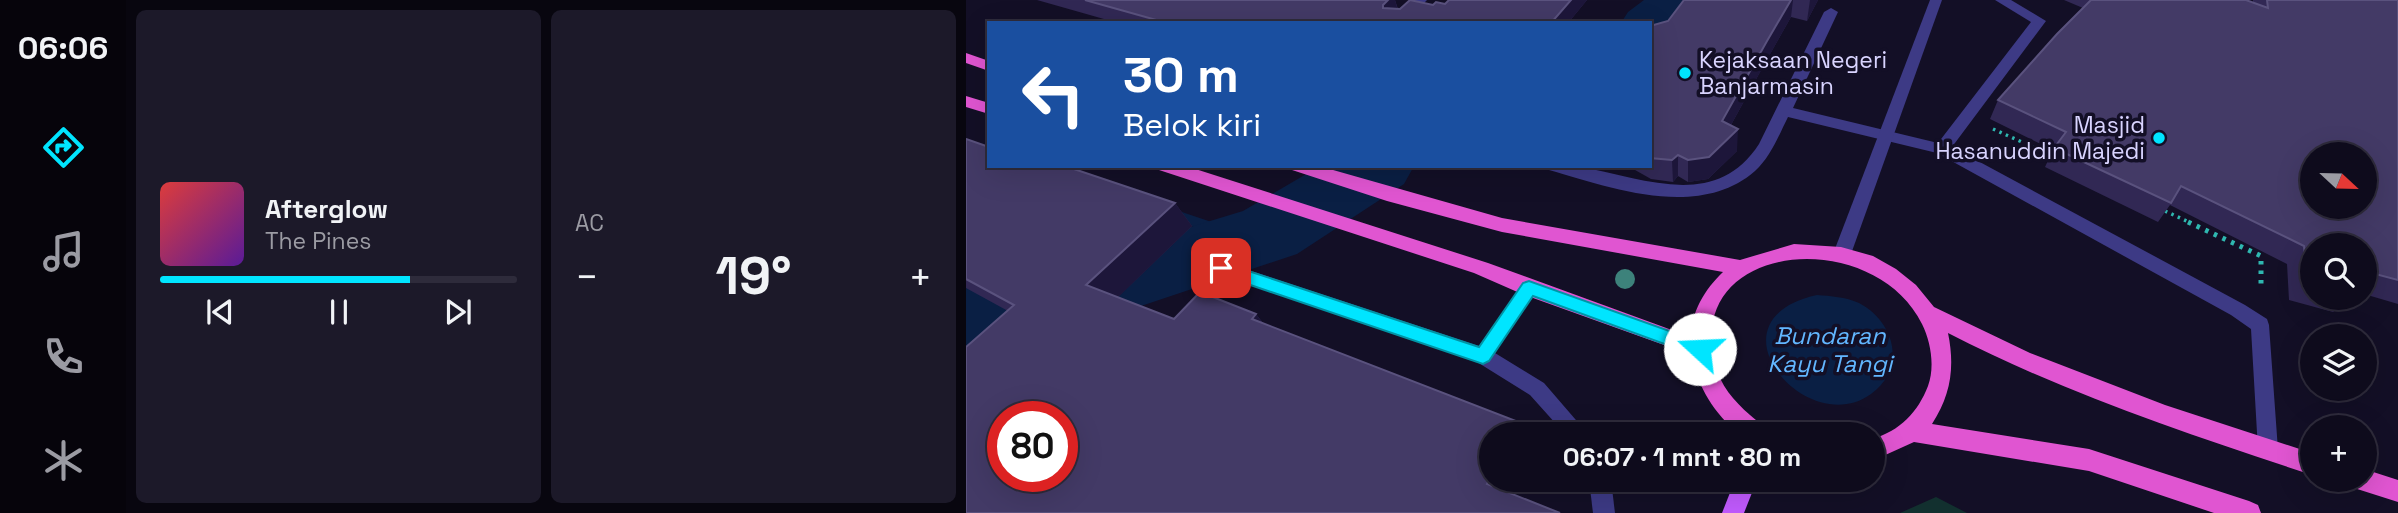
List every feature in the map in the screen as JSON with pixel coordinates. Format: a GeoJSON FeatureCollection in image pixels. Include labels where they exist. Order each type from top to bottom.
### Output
{"type":"FeatureCollection","features":[{"type":"Feature","properties":{"kind":"highway"},"geometry":{"type":"LineString","coordinates":[[966,58],[987,65]]}},
{"type":"Feature","properties":{"kind":"highway"},"geometry":{"type":"LineString","coordinates":[[966,101],[987,108]]}},
{"type":"Feature","properties":{"kind":"highway"},"geometry":{"type":"LineString","coordinates":[[1170,168],[1481,268],[1529,288],[1700,349]]}},
{"type":"Feature","properties":{"kind":"highway"},"geometry":{"type":"LineString","coordinates":[[1304,168],[1399,198],[1502,225],[1742,268]]}},
{"type":"Feature","properties":{"kind":"highway"},"geometry":{"type":"LineString","coordinates":[[1742,422],[1724,407],[1712,389],[1704,369],[1700,349],[1702,325],[1710,303],[1724,283],[1742,268],[1765,257],[1790,251],[1816,250],[1842,254],[1869,262],[1913,293],[1929,314],[1944,358],[1938,394],[1923,420],[1912,431],[1885,447]]}},
{"type":"Feature","properties":{"kind":"highway"},"geometry":{"type":"LineString","coordinates":[[1929,314],[1974,338],[2078,385],[2300,460]]}},
{"type":"Feature","properties":{"kind":"highway"},"geometry":{"type":"LineString","coordinates":[[1912,431],[2089,460],[2249,513]]}},
{"type":"Feature","properties":{"kind":"highway"},"geometry":{"type":"LineString","coordinates":[[2377,485],[2398,491]]}},
{"type":"Feature","properties":{"kind":"main road"},"geometry":{"type":"LineString","coordinates":[[1733,513],[1741,492]]}},
{"type":"Feature","properties":{"kind":"street"},"geometry":{"type":"LineString","coordinates":[[1399,21],[1421,0]]}},
{"type":"Feature","properties":{"kind":"street"},"geometry":{"type":"LineString","coordinates":[[1842,254],[1936,0]]}},
{"type":"Feature","properties":{"kind":"street"},"geometry":{"type":"LineString","coordinates":[[1942,149],[2039,21],[2001,0]]}},
{"type":"Feature","properties":{"kind":"street"},"geometry":{"type":"LineString","coordinates":[[1564,168],[1665,191],[1710,188],[1724,184],[1749,168],[1761,152],[1784,111],[1831,12]]}},
{"type":"Feature","properties":{"kind":"street"},"geometry":{"type":"LineString","coordinates":[[1784,111],[1942,149],[2238,310],[2260,325],[2268,450]]}},
{"type":"Feature","properties":{"kind":"street"},"geometry":{"type":"LineString","coordinates":[[1221,268],[1483,356],[1537,389],[1567,422]]}},
{"type":"Feature","properties":{"kind":"street"},"geometry":{"type":"LineString","coordinates":[[1483,356],[1529,288]]}},
{"type":"Feature","properties":{"kind":"street"},"geometry":{"type":"LineString","coordinates":[[1601,492],[1604,513]]}},
{"type":"Feature","properties":{"kind":"path"},"geometry":{"type":"LineString","coordinates":[[1967,116],[2053,156]]}},
{"type":"Feature","properties":{"kind":"path"},"geometry":{"type":"LineString","coordinates":[[2165,211],[2261,256]]}},
{"type":"Feature","properties":{"kind":"path"},"geometry":{"type":"LineString","coordinates":[[2260,325],[2261,256],[2267,244]]}},
{"type":"Feature","properties":{"kind":"green space"},"geometry":{"type":"Polygon","coordinates":[[[1936,497],[1967,513],[1900,513],[1936,497]]]}},
{"type":"Feature","properties":{"kind":"water","name":"Bundaran Kayu Tangi"},"geometry":{"type":"Polygon","coordinates":[[[1817,295],[1848,299],[1871,311],[1888,333],[1892,346],[1893,359],[1882,383],[1871,394],[1846,404],[1820,402],[1796,390],[1777,372],[1767,350],[1768,328],[1784,308],[1817,295]]]}},
{"type":"Feature","properties":{"kind":"building"},"geometry":{"type":"Polygon","coordinates":[[[1085,0],[1388,0],[1383,8],[1400,9],[1410,0],[1433,5],[1436,2],[1445,4],[1449,0],[1571,0],[1553,21],[1160,21],[1085,0]]]}},
{"type":"Feature","properties":{"kind":"building"},"geometry":{"type":"Polygon","coordinates":[[[1684,0],[1791,0],[1722,121],[1738,129],[1709,157],[1688,160],[1678,155],[1672,160],[1652,158],[1652,25],[1668,21],[1684,0]]]}},
{"type":"Feature","properties":{"kind":"building"},"geometry":{"type":"Polygon","coordinates":[[[2091,0],[2246,0],[2268,8],[2267,0],[2398,0],[2398,280],[2377,274],[2377,233],[2300,233],[2300,244],[2181,186],[2171,203],[2054,148],[2066,132],[1998,100],[2091,0]]]}},
{"type":"Feature","properties":{"kind":"building"},"geometry":{"type":"Polygon","coordinates":[[[966,139],[987,146],[987,168],[1071,168],[1175,203],[1086,285],[1174,319],[1200,292],[1256,314],[1252,319],[1518,422],[1479,422],[1479,492],[1507,492],[1560,513],[966,513],[966,347],[1014,305],[966,279],[966,139]]]}},
{"type":"Feature","properties":{"kind":"waterway"},"geometry":{"type":"LineString","coordinates":[[1652,23],[1682,0]]}},
{"type":"Feature","properties":{"kind":"waterway"},"geometry":{"type":"LineString","coordinates":[[966,323],[1141,274],[1269,233],[1375,168]]}},
{"type":"Feature","properties":{"kind":"waterway"},"geometry":{"type":"LineString","coordinates":[[1170,213],[1248,240]]}},
{"type":"Feature","properties":{"kind":"place","name":"Kejaksaan Negeri Banjarmasin"},"geometry":{"type":"Point","coordinates":[1685,73]}},
{"type":"Feature","properties":{"kind":"place","name":"Masjid Hasanuddin Majedi"},"geometry":{"type":"Point","coordinates":[2159,138]}},
{"type":"Feature","properties":{"kind":"route"},"geometry":{"type":"LineString","coordinates":[[1221,268],[1483,356],[1529,288],[1700,349]]}}]}
